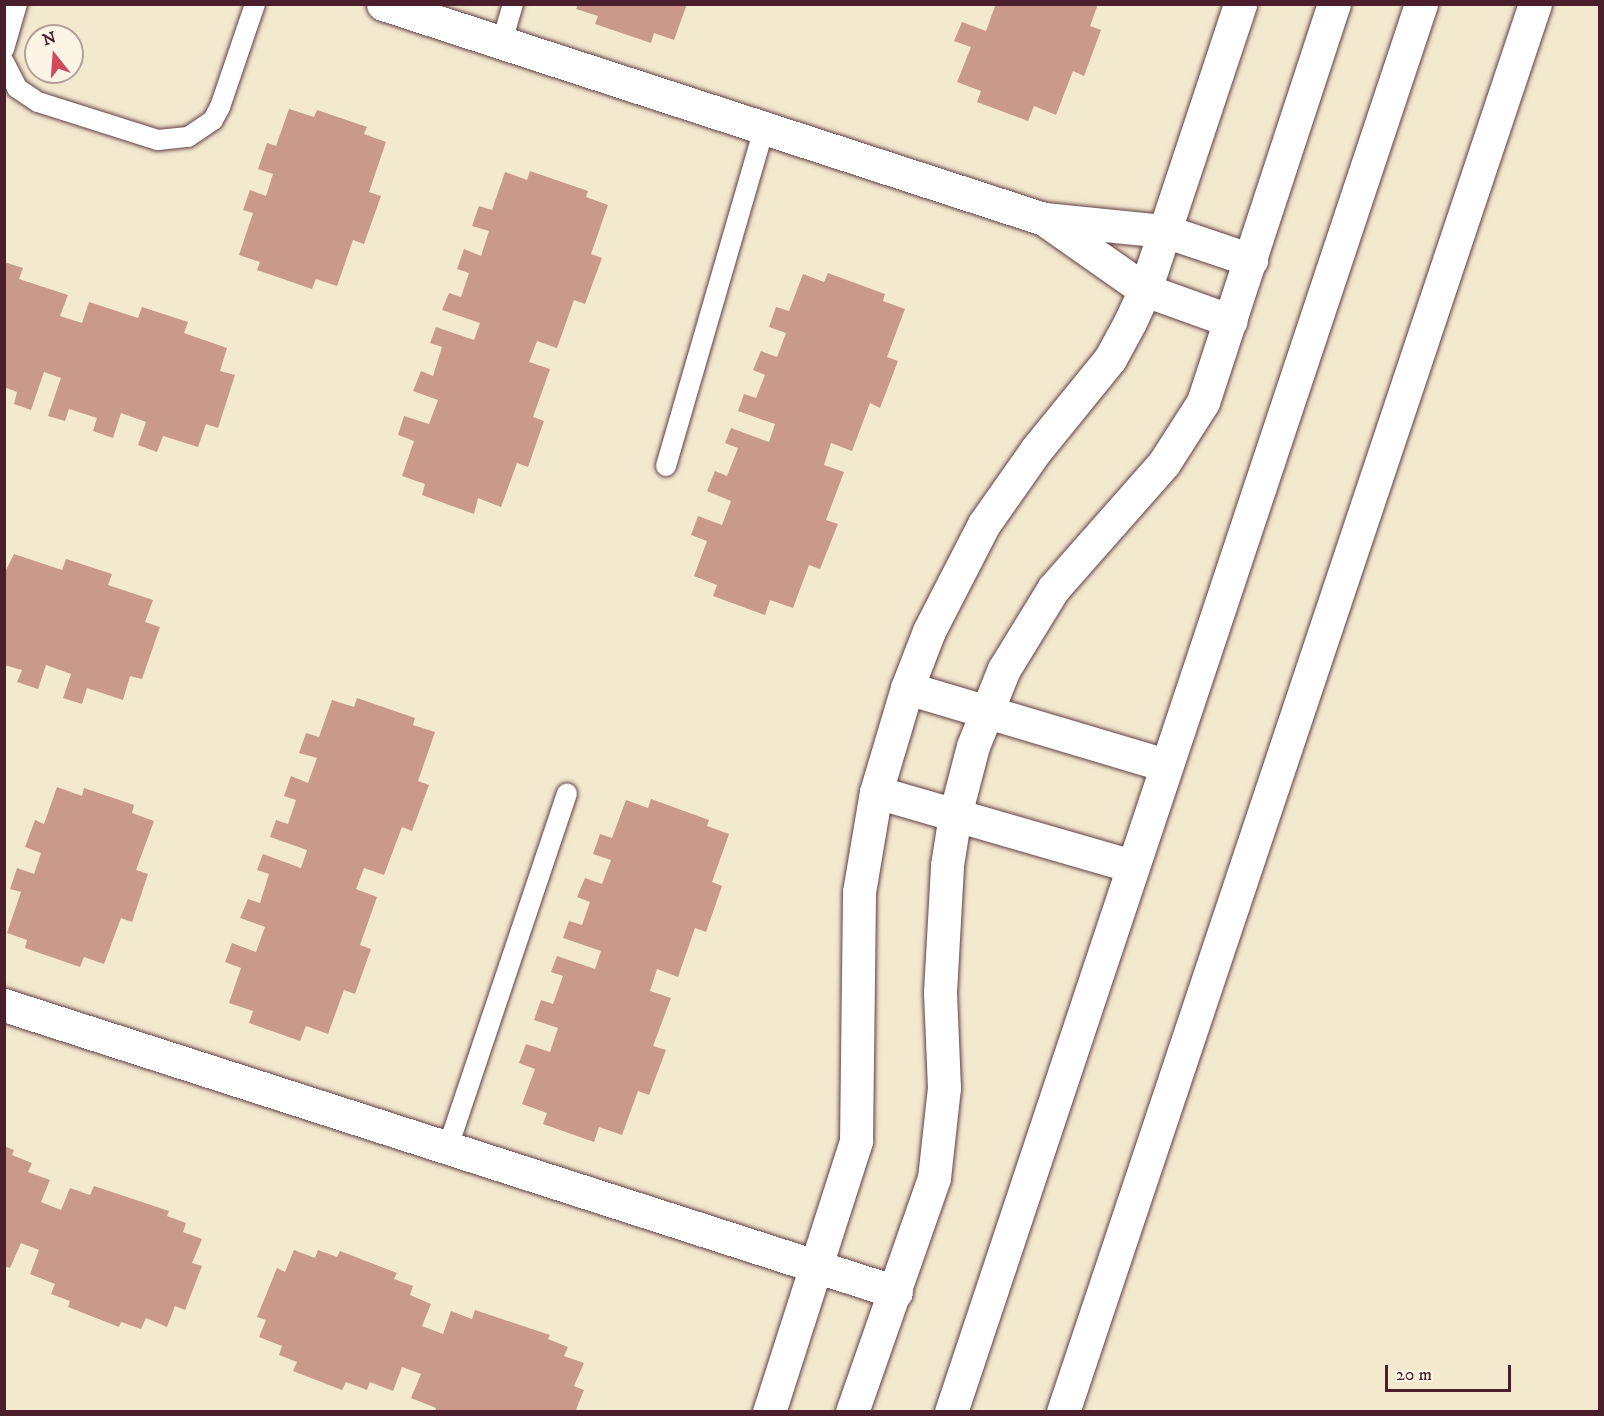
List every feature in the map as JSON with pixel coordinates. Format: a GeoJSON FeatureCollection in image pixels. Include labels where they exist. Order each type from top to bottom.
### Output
{"type":"FeatureCollection","features":[{"type":"Feature","properties":{"kind":"street"},"geometry":{"type":"LineString","coordinates":[[383,4],[501,45],[1044,219],[1165,231],[1251,260]]}},
{"type":"Feature","properties":{"kind":"street"},"geometry":{"type":"LineString","coordinates":[[769,1412],[856,1141],[859,892],[876,792],[907,688],[929,631],[984,524],[1036,450],[1110,359],[1145,290],[1240,4]]}},
{"type":"Feature","properties":{"kind":"street"},"geometry":{"type":"LineString","coordinates":[[852,1412],[931,1190],[942,1133],[942,937],[946,866],[955,815],[986,712],[1022,638],[1053,590],[1186,432],[1215,370],[1334,4]]}},
{"type":"Feature","properties":{"kind":"street"},"geometry":{"type":"LineString","coordinates":[[951,1412],[1421,4]]}},
{"type":"Feature","properties":{"kind":"street"},"geometry":{"type":"LineString","coordinates":[[1064,1412],[1536,4]]}},
{"type":"Feature","properties":{"kind":"street"},"geometry":{"type":"LineString","coordinates":[[1044,219],[1145,290],[1231,321]]}},
{"type":"Feature","properties":{"kind":"street"},"geometry":{"type":"LineString","coordinates":[[907,688],[1166,765]]}},
{"type":"Feature","properties":{"kind":"street"},"geometry":{"type":"LineString","coordinates":[[876,792],[1133,866]]}},
{"type":"Feature","properties":{"kind":"street"},"geometry":{"type":"LineString","coordinates":[[4,1005],[896,1292]]}},
{"type":"Feature","properties":{"kind":"lane"},"geometry":{"type":"LineString","coordinates":[[4,49],[16,4]]}},
{"type":"Feature","properties":{"kind":"lane"},"geometry":{"type":"LineString","coordinates":[[4,62],[17,88],[38,102],[158,140],[188,137],[207,125],[220,107],[255,4]]}},
{"type":"Feature","properties":{"kind":"lane"},"geometry":{"type":"LineString","coordinates":[[501,45],[513,4]]}},
{"type":"Feature","properties":{"kind":"lane"},"geometry":{"type":"LineString","coordinates":[[666,466],[764,128]]}},
{"type":"Feature","properties":{"kind":"lane"},"geometry":{"type":"LineString","coordinates":[[448,1147],[567,794]]}},
{"type":"Feature","properties":{"kind":"building"},"geometry":{"type":"Polygon","coordinates":[[[578,4],[687,4],[674,40],[654,33],[651,43],[595,24],[598,16],[576,9],[578,4]]]}},
{"type":"Feature","properties":{"kind":"building"},"geometry":{"type":"Polygon","coordinates":[[[991,4],[1098,4],[1090,26],[1101,30],[1084,76],[1073,71],[1056,115],[1034,106],[1028,121],[977,102],[981,91],[957,82],[971,47],[954,41],[962,22],[986,31],[995,6],[991,4]]]}},
{"type":"Feature","properties":{"kind":"building"},"geometry":{"type":"Polygon","coordinates":[[[289,109],[314,117],[317,110],[367,127],[364,134],[386,142],[369,192],[381,196],[364,244],[353,240],[337,286],[316,279],[312,289],[257,270],[260,262],[239,255],[253,213],[243,210],[250,190],[266,196],[273,174],[258,169],[267,143],[276,146],[289,109]]]}},
{"type":"Feature","properties":{"kind":"building"},"geometry":{"type":"Polygon","coordinates":[[[530,171],[588,191],[586,197],[608,205],[591,254],[602,258],[585,304],[574,300],[557,348],[537,341],[529,362],[550,369],[533,417],[544,421],[528,467],[517,463],[501,507],[478,498],[474,514],[422,495],[425,484],[402,476],[414,441],[398,435],[404,416],[429,424],[438,400],[413,391],[421,371],[433,376],[442,347],[430,343],[436,327],[474,340],[480,323],[442,310],[449,293],[461,297],[469,273],[457,269],[464,249],[481,256],[489,231],[472,226],[479,206],[492,210],[505,172],[527,180],[530,171]]]}},
{"type":"Feature","properties":{"kind":"building"},"geometry":{"type":"Polygon","coordinates":[[[4,262],[23,268],[19,279],[68,295],[60,316],[82,323],[89,302],[138,318],[142,307],[188,322],[184,333],[227,348],[220,371],[235,375],[218,428],[206,424],[198,447],[163,436],[157,452],[138,445],[146,422],[121,413],[113,438],[93,431],[97,418],[69,409],[65,421],[48,416],[61,378],[44,372],[31,410],[14,404],[17,392],[4,387],[4,262]]]}},
{"type":"Feature","properties":{"kind":"building"},"geometry":{"type":"Polygon","coordinates":[[[828,273],[885,294],[883,301],[905,309],[887,357],[898,361],[880,408],[870,403],[852,451],[831,443],[824,465],[844,472],[826,520],[838,524],[820,569],[809,565],[793,608],[770,600],[765,615],[713,596],[717,585],[694,576],[707,541],[691,535],[698,516],[722,525],[731,501],[707,491],[715,471],[727,476],[738,448],[725,443],[731,428],[769,442],[775,424],[738,411],[744,394],[756,398],[765,375],[753,370],[761,351],[777,357],[786,333],[769,327],[776,307],[789,311],[803,274],[824,282],[828,273]]]}},
{"type":"Feature","properties":{"kind":"building"},"geometry":{"type":"Polygon","coordinates":[[[14,554],[62,570],[66,559],[112,574],[108,585],[153,600],[145,622],[160,627],[142,679],[130,676],[123,700],[87,688],[82,704],[63,698],[71,674],[46,665],[38,689],[17,682],[22,670],[4,665],[4,574],[14,554]]]}},
{"type":"Feature","properties":{"kind":"building"},"geometry":{"type":"Polygon","coordinates":[[[357,698],[415,718],[413,725],[435,732],[418,781],[429,785],[412,831],[402,827],[384,875],[364,868],[356,889],[377,897],[360,945],[371,949],[355,994],[344,990],[328,1034],[306,1026],[300,1041],[249,1023],[253,1011],[229,1003],[241,968],[225,962],[232,943],[256,952],[265,927],[240,918],[248,899],[260,903],[269,874],[257,870],[263,854],[301,868],[307,850],[270,837],[276,820],[288,824],[296,800],[284,796],[291,776],[308,783],[317,758],[299,753],[306,733],[319,737],[332,700],[354,707],[357,698]]]}},
{"type":"Feature","properties":{"kind":"building"},"geometry":{"type":"Polygon","coordinates":[[[57,787],[82,796],[84,788],[134,805],[132,813],[154,821],[136,870],[148,874],[132,922],[121,918],[104,964],[84,957],[80,967],[25,948],[27,940],[7,933],[21,892],[10,889],[17,868],[34,874],[41,853],[25,847],[35,820],[44,824],[57,787]]]}},
{"type":"Feature","properties":{"kind":"building"},"geometry":{"type":"Polygon","coordinates":[[[651,799],[709,820],[707,826],[729,834],[712,882],[722,886],[706,932],[695,928],[678,977],[657,969],[650,991],[671,998],[653,1046],[666,1050],[649,1095],[638,1091],[622,1135],[599,1127],[594,1142],[543,1124],[547,1113],[522,1104],[535,1069],[519,1063],[526,1044],[550,1052],[558,1028],[534,1020],[541,1000],[553,1004],[563,976],[551,972],[557,956],[595,969],[601,951],[563,938],[569,921],[582,925],[590,902],[577,897],[585,878],[602,884],[611,860],[593,854],[600,834],[612,838],[626,800],[648,808],[651,799]]]}},
{"type":"Feature","properties":{"kind":"building"},"geometry":{"type":"Polygon","coordinates":[[[4,1146],[14,1150],[12,1155],[32,1163],[28,1172],[50,1180],[41,1202],[61,1210],[70,1188],[90,1195],[94,1186],[169,1211],[167,1216],[186,1223],[183,1232],[202,1239],[192,1263],[202,1266],[185,1310],[175,1306],[167,1327],[146,1318],[141,1329],[121,1322],[119,1327],[68,1307],[70,1301],[51,1294],[55,1284],[30,1274],[39,1250],[21,1243],[10,1268],[4,1266],[4,1146]]]}},
{"type":"Feature","properties":{"kind":"building"},"geometry":{"type":"Polygon","coordinates":[[[294,1250],[315,1258],[318,1250],[337,1257],[340,1251],[397,1273],[394,1279],[413,1286],[410,1295],[431,1304],[422,1326],[443,1334],[451,1311],[472,1319],[475,1310],[550,1335],[548,1339],[568,1347],[564,1356],[584,1363],[574,1386],[584,1390],[575,1412],[435,1412],[436,1408],[411,1398],[421,1374],[402,1367],[393,1391],[370,1382],[367,1390],[346,1382],[342,1390],[293,1371],[297,1362],[279,1355],[282,1346],[259,1337],[266,1320],[257,1317],[277,1268],[285,1272],[294,1250]]]}}]}
